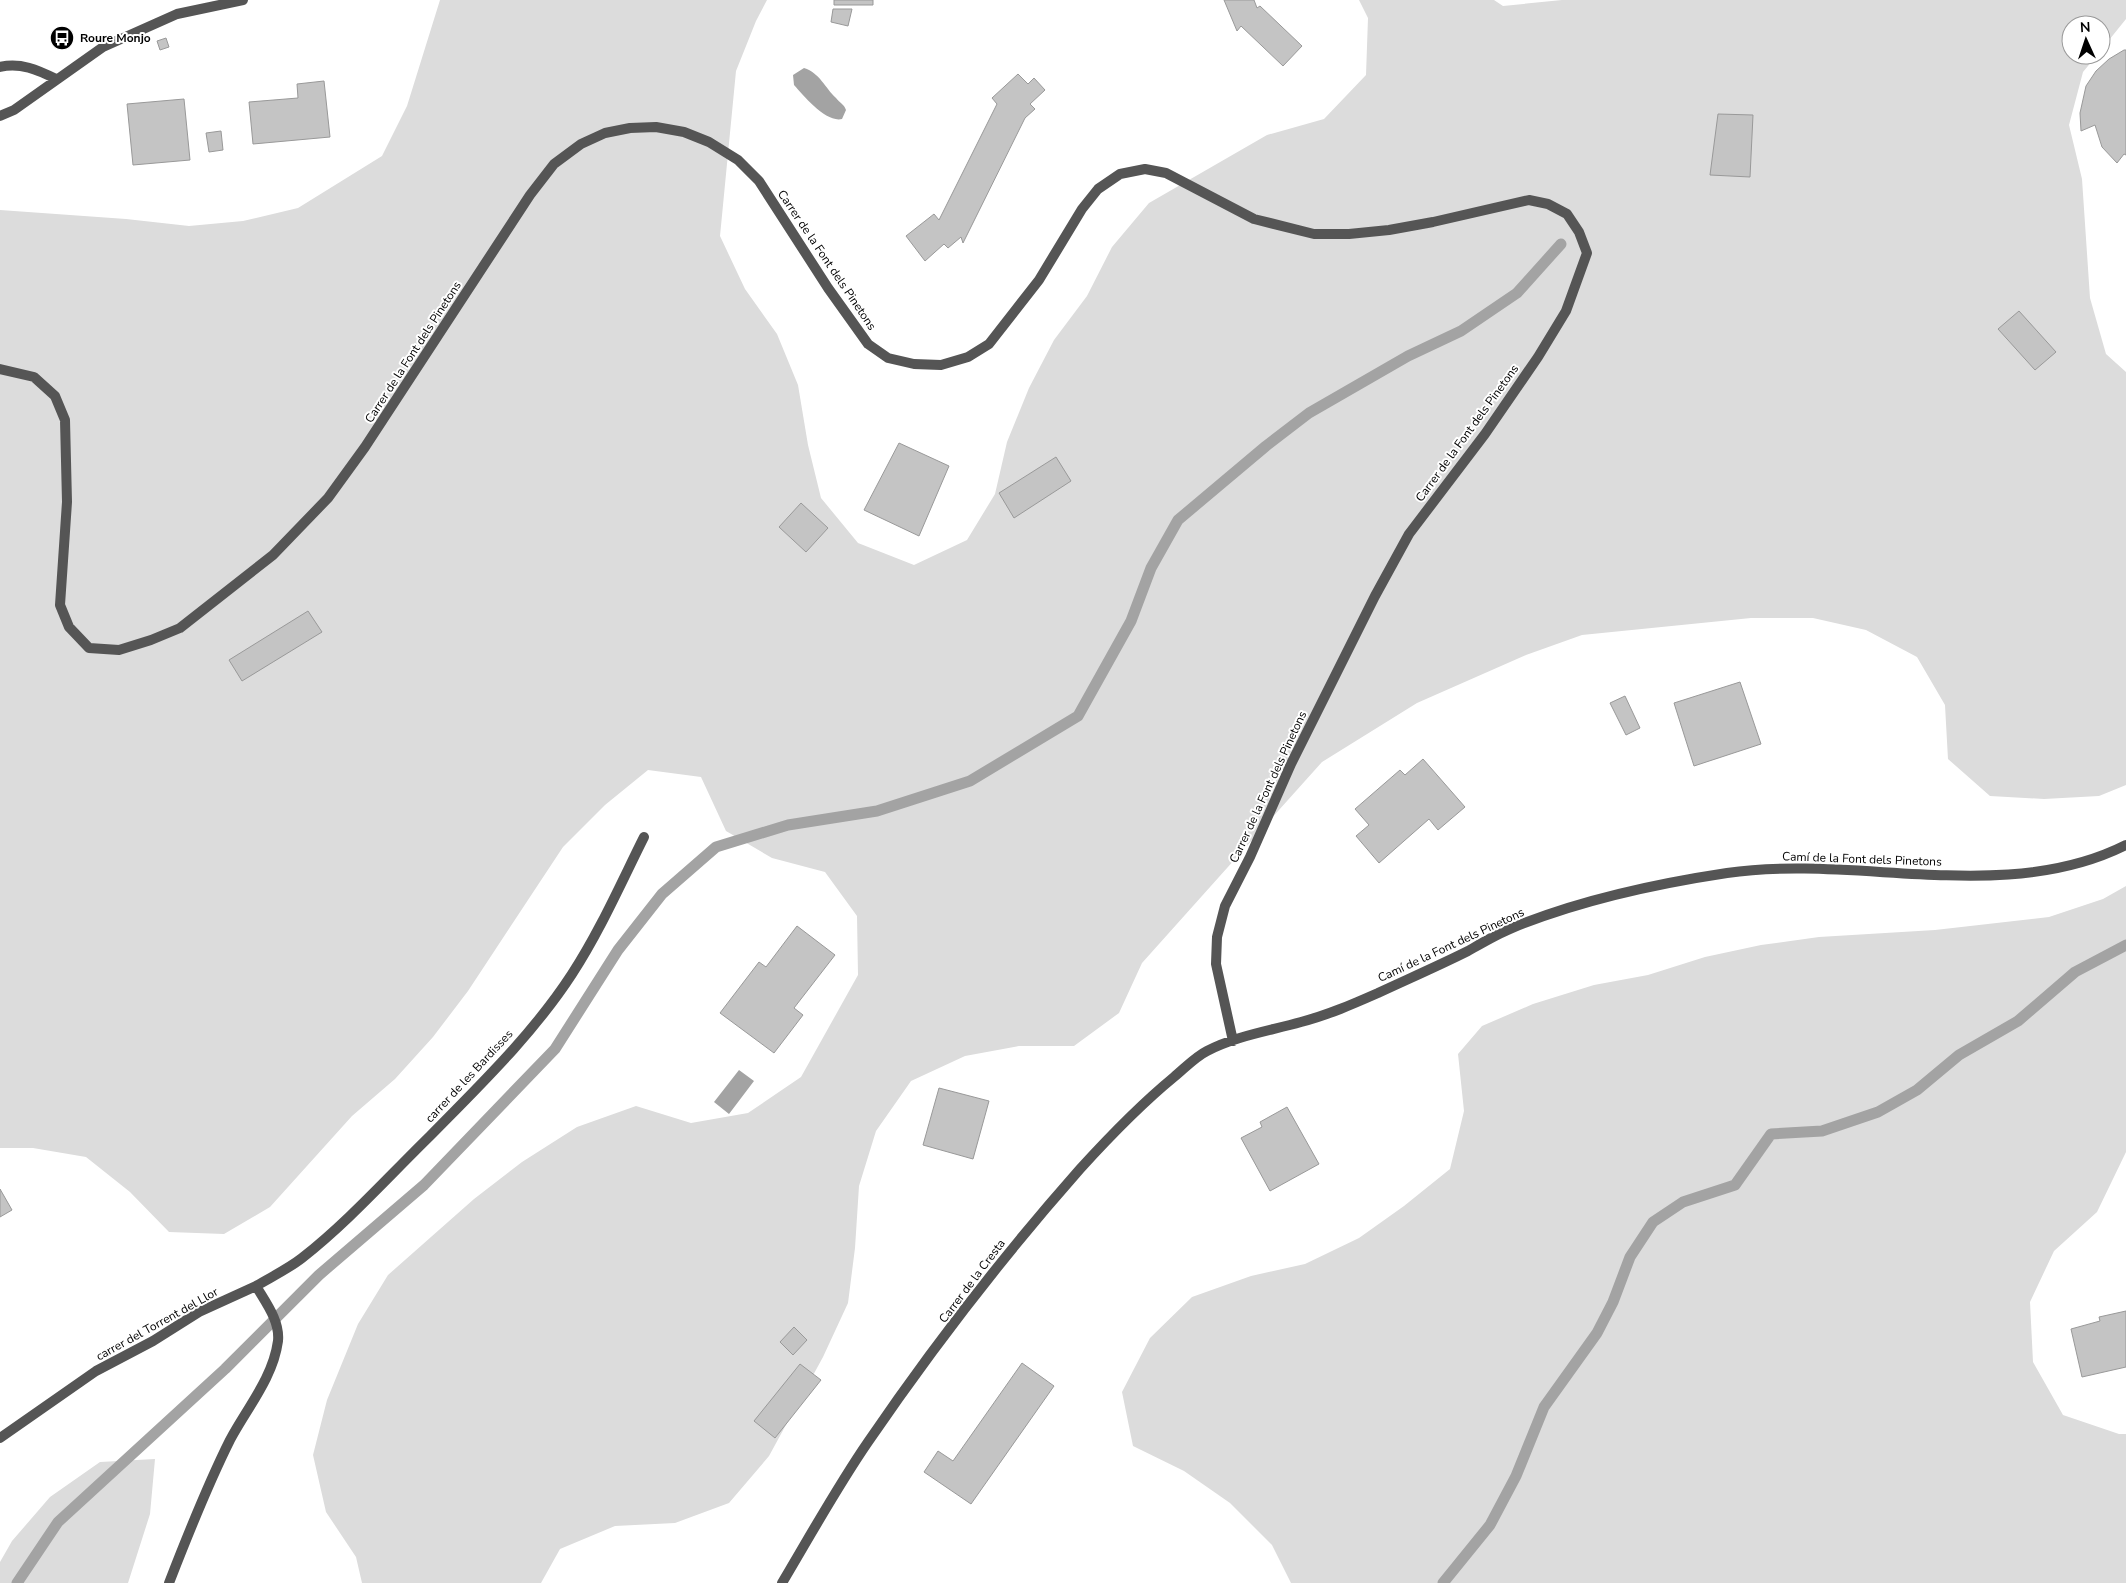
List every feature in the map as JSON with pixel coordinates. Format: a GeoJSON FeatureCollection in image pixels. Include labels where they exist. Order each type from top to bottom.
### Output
{"type":"FeatureCollection","features":[{"type":"Feature","properties":{"kind":"street"},"geometry":{"type":"LineString","coordinates":[[0,116],[14,110],[103,47],[177,14],[243,0]]}},
{"type":"Feature","properties":{"kind":"street"},"geometry":{"type":"LineString","coordinates":[[0,67],[12,64],[37,69],[56,79]]}},
{"type":"Feature","properties":{"kind":"street","name":"Carrer de la Font dels Pinetons"},"geometry":{"type":"LineString","coordinates":[[0,369],[34,378],[55,396],[65,420],[67,502],[60,605],[69,628],[89,648],[119,650],[180,628],[274,556],[328,498],[365,447],[530,195],[554,164],[581,144],[605,133],[630,128],[656,127],[684,132],[709,142],[738,160],[759,180],[828,288],[868,344],[888,358],[914,364],[941,365],[968,357],[990,344],[1039,280],[1082,209],[1098,189],[1120,174],[1145,169],[1166,174],[1254,219],[1314,234],[1349,234],[1389,230],[1529,200],[1548,204],[1567,214],[1579,232],[1587,253],[1566,311],[1538,357],[1485,434],[1409,534],[1353,640],[1225,906],[1217,937],[1216,964],[1233,1041]]}},
{"type":"Feature","properties":{"kind":"street","name":"carrer de les Bardisses"},"geometry":{"type":"LineString","coordinates":[[256,1286],[300,1259],[329,1234],[460,1106],[511,1052],[541,1016],[571,975],[602,922],[644,837]]}},
{"type":"Feature","properties":{"kind":"street","name":"Camí de la Font dels Pinetons"},"geometry":{"type":"LineString","coordinates":[[1233,1041],[1339,1010],[1464,953],[1508,929],[1593,900],[1633,890],[1728,873],[1776,868],[1822,868],[1973,876],[2020,875],[2072,865],[2109,854],[2126,845]]}},
{"type":"Feature","properties":{"kind":"street","name":"Carrer de la Cresta"},"geometry":{"type":"LineString","coordinates":[[782,1583],[866,1445],[920,1368],[1030,1225],[1121,1123],[1204,1052],[1233,1041]]}},
{"type":"Feature","properties":{"kind":"street"},"geometry":{"type":"LineString","coordinates":[[169,1583],[189,1530],[221,1460],[239,1423],[272,1369],[278,1340],[274,1317],[256,1286]]}},
{"type":"Feature","properties":{"kind":"street","name":"carrer del Torrent del Llor"},"geometry":{"type":"LineString","coordinates":[[0,1438],[96,1372],[153,1341],[199,1312],[256,1286]]}},
{"type":"Feature","properties":{"kind":"shaded area"},"geometry":{"type":"Polygon","coordinates":[[[440,0],[767,0],[756,21],[736,71],[720,236],[745,289],[777,334],[798,385],[808,445],[821,498],[858,543],[914,565],[967,540],[995,494],[1007,442],[1029,388],[1054,340],[1087,296],[1112,247],[1149,203],[1267,135],[1324,119],[1366,75],[1368,18],[1359,0],[1494,0],[1503,6],[1562,0],[2126,0],[2126,19],[2111,38],[2111,15],[2061,15],[2061,65],[2089,65],[2083,72],[2069,125],[2082,179],[2090,298],[2106,354],[2126,372],[2126,785],[2099,796],[2044,799],[1990,796],[1948,759],[1945,705],[1917,657],[1866,630],[1813,618],[1751,618],[1582,635],[1526,655],[1417,703],[1322,762],[1142,963],[1119,1013],[1074,1046],[1019,1046],[965,1056],[911,1081],[876,1131],[859,1186],[855,1248],[848,1303],[823,1357],[769,1456],[729,1503],[675,1523],[615,1526],[560,1549],[541,1583],[362,1583],[356,1557],[326,1512],[313,1455],[327,1400],[358,1324],[388,1275],[474,1199],[522,1162],[577,1127],[636,1106],[691,1123],[748,1113],[801,1077],[858,975],[857,916],[825,872],[772,858],[726,831],[701,777],[648,770],[605,805],[563,847],[468,991],[433,1037],[395,1079],[352,1116],[270,1207],[224,1234],[169,1232],[130,1192],[86,1157],[33,1148],[0,1148],[0,210],[126,219],[189,226],[243,221],[298,208],[382,156],[407,106],[440,0]]]}},
{"type":"Feature","properties":{"kind":"shaded area"},"geometry":{"type":"Polygon","coordinates":[[[804,68],[814,73],[844,106],[846,110],[842,119],[829,117],[822,113],[794,85],[793,75],[804,68]]]}},
{"type":"Feature","properties":{"kind":"shaded area"},"geometry":{"type":"Polygon","coordinates":[[[2126,886],[2126,1152],[2097,1212],[2054,1251],[2030,1302],[2033,1362],[2063,1415],[2119,1434],[2126,1434],[2126,1583],[1291,1583],[1272,1545],[1230,1503],[1184,1471],[1133,1446],[1122,1392],[1150,1338],[1192,1297],[1251,1276],[1305,1264],[1359,1238],[1404,1206],[1450,1169],[1464,1111],[1458,1054],[1482,1026],[1533,1004],[1594,985],[1648,975],[1705,957],[1761,945],[1819,937],[1935,930],[2049,917],[2103,899],[2126,886]]]}},
{"type":"Feature","properties":{"kind":"shaded area"},"geometry":{"type":"Polygon","coordinates":[[[739,1070],[754,1081],[729,1114],[714,1102],[739,1070]]]}},
{"type":"Feature","properties":{"kind":"shaded area"},"geometry":{"type":"Polygon","coordinates":[[[155,1459],[150,1514],[128,1583],[0,1583],[0,1562],[12,1541],[50,1497],[100,1462],[155,1459]]]}},
{"type":"Feature","properties":{"kind":"building"},"geometry":{"type":"Polygon","coordinates":[[[834,0],[873,0],[873,5],[834,5],[834,0]]]}},
{"type":"Feature","properties":{"kind":"building"},"geometry":{"type":"Polygon","coordinates":[[[1224,0],[1254,0],[1257,8],[1260,6],[1302,46],[1283,66],[1241,26],[1237,31],[1224,0]]]}},
{"type":"Feature","properties":{"kind":"building"},"geometry":{"type":"Polygon","coordinates":[[[833,9],[852,9],[848,26],[831,22],[833,9]]]}},
{"type":"Feature","properties":{"kind":"building"},"geometry":{"type":"Polygon","coordinates":[[[166,38],[169,47],[160,50],[157,41],[166,38]]]}},
{"type":"Feature","properties":{"kind":"building"},"geometry":{"type":"Polygon","coordinates":[[[2126,50],[2126,155],[2124,154],[2117,163],[2102,147],[2095,125],[2081,131],[2080,113],[2086,86],[2102,65],[2111,65],[2111,58],[2126,50]]]}},
{"type":"Feature","properties":{"kind":"building"},"geometry":{"type":"Polygon","coordinates":[[[1018,74],[1028,84],[1034,78],[1045,90],[1030,104],[1035,109],[1025,118],[963,243],[961,237],[948,248],[944,244],[925,261],[906,236],[934,214],[939,220],[997,104],[992,98],[1018,74]]]}},
{"type":"Feature","properties":{"kind":"building"},"geometry":{"type":"Polygon","coordinates":[[[324,81],[330,137],[253,144],[249,102],[298,98],[297,84],[324,81]]]}},
{"type":"Feature","properties":{"kind":"building"},"geometry":{"type":"Polygon","coordinates":[[[184,99],[190,160],[133,165],[127,104],[184,99]]]}},
{"type":"Feature","properties":{"kind":"building"},"geometry":{"type":"Polygon","coordinates":[[[1718,114],[1753,115],[1750,177],[1710,175],[1718,114]]]}},
{"type":"Feature","properties":{"kind":"building"},"geometry":{"type":"Polygon","coordinates":[[[221,131],[223,150],[209,152],[206,133],[221,131]]]}},
{"type":"Feature","properties":{"kind":"building"},"geometry":{"type":"Polygon","coordinates":[[[2019,311],[2056,352],[2035,370],[1998,329],[2019,311]]]}},
{"type":"Feature","properties":{"kind":"building"},"geometry":{"type":"Polygon","coordinates":[[[899,443],[949,466],[919,536],[864,510],[899,443]]]}},
{"type":"Feature","properties":{"kind":"building"},"geometry":{"type":"Polygon","coordinates":[[[1056,457],[1071,481],[1014,518],[999,493],[1056,457]]]}},
{"type":"Feature","properties":{"kind":"building"},"geometry":{"type":"Polygon","coordinates":[[[801,503],[828,528],[806,552],[779,527],[801,503]]]}},
{"type":"Feature","properties":{"kind":"building"},"geometry":{"type":"Polygon","coordinates":[[[308,611],[322,632],[242,681],[229,660],[308,611]]]}},
{"type":"Feature","properties":{"kind":"building"},"geometry":{"type":"Polygon","coordinates":[[[1740,682],[1761,744],[1694,766],[1674,703],[1740,682]]]}},
{"type":"Feature","properties":{"kind":"building"},"geometry":{"type":"Polygon","coordinates":[[[1625,696],[1640,728],[1626,735],[1610,703],[1625,696]]]}},
{"type":"Feature","properties":{"kind":"building"},"geometry":{"type":"Polygon","coordinates":[[[1423,759],[1465,807],[1438,830],[1429,819],[1379,863],[1356,836],[1369,825],[1355,809],[1400,770],[1405,775],[1423,759]]]}},
{"type":"Feature","properties":{"kind":"building"},"geometry":{"type":"Polygon","coordinates":[[[797,926],[835,955],[794,1008],[803,1015],[774,1053],[720,1013],[759,962],[766,967],[797,926]]]}},
{"type":"Feature","properties":{"kind":"building"},"geometry":{"type":"Polygon","coordinates":[[[939,1088],[989,1101],[973,1159],[923,1145],[939,1088]]]}},
{"type":"Feature","properties":{"kind":"building"},"geometry":{"type":"Polygon","coordinates":[[[1287,1107],[1319,1164],[1270,1191],[1241,1138],[1262,1127],[1260,1122],[1287,1107]]]}},
{"type":"Feature","properties":{"kind":"building"},"geometry":{"type":"Polygon","coordinates":[[[0,1189],[12,1210],[0,1217],[0,1189]]]}},
{"type":"Feature","properties":{"kind":"building"},"geometry":{"type":"Polygon","coordinates":[[[2126,1311],[2126,1367],[2082,1377],[2071,1329],[2100,1321],[2099,1317],[2126,1311]]]}},
{"type":"Feature","properties":{"kind":"building"},"geometry":{"type":"Polygon","coordinates":[[[794,1327],[807,1340],[793,1355],[780,1342],[794,1327]]]}},
{"type":"Feature","properties":{"kind":"building"},"geometry":{"type":"Polygon","coordinates":[[[1022,1363],[1054,1386],[971,1504],[924,1472],[938,1451],[953,1461],[1022,1363]]]}},
{"type":"Feature","properties":{"kind":"building"},"geometry":{"type":"Polygon","coordinates":[[[800,1364],[821,1380],[775,1438],[754,1421],[800,1364]]]}},
{"type":"Feature","properties":{"kind":"waterway"},"geometry":{"type":"LineString","coordinates":[[17,1583],[58,1522],[225,1369],[319,1275],[424,1185],[555,1049],[618,950],[662,894],[716,847],[788,825],[877,811],[970,781],[1078,716],[1131,621],[1151,568],[1178,520],[1266,446],[1309,413],[1408,356],[1461,331],[1517,293],[1561,244]]}},
{"type":"Feature","properties":{"kind":"waterway"},"geometry":{"type":"LineString","coordinates":[[1443,1583],[1490,1525],[1516,1476],[1544,1407],[1597,1333],[1613,1302],[1630,1257],[1653,1222],[1683,1202],[1735,1185],[1771,1134],[1822,1131],[1878,1112],[1917,1090],[1959,1055],[2018,1021],[2075,972],[2126,945]]}},
{"type":"Feature","properties":{"kind":"place","name":"Roure Monjo"},"geometry":{"type":"Point","coordinates":[62,38]}}]}
